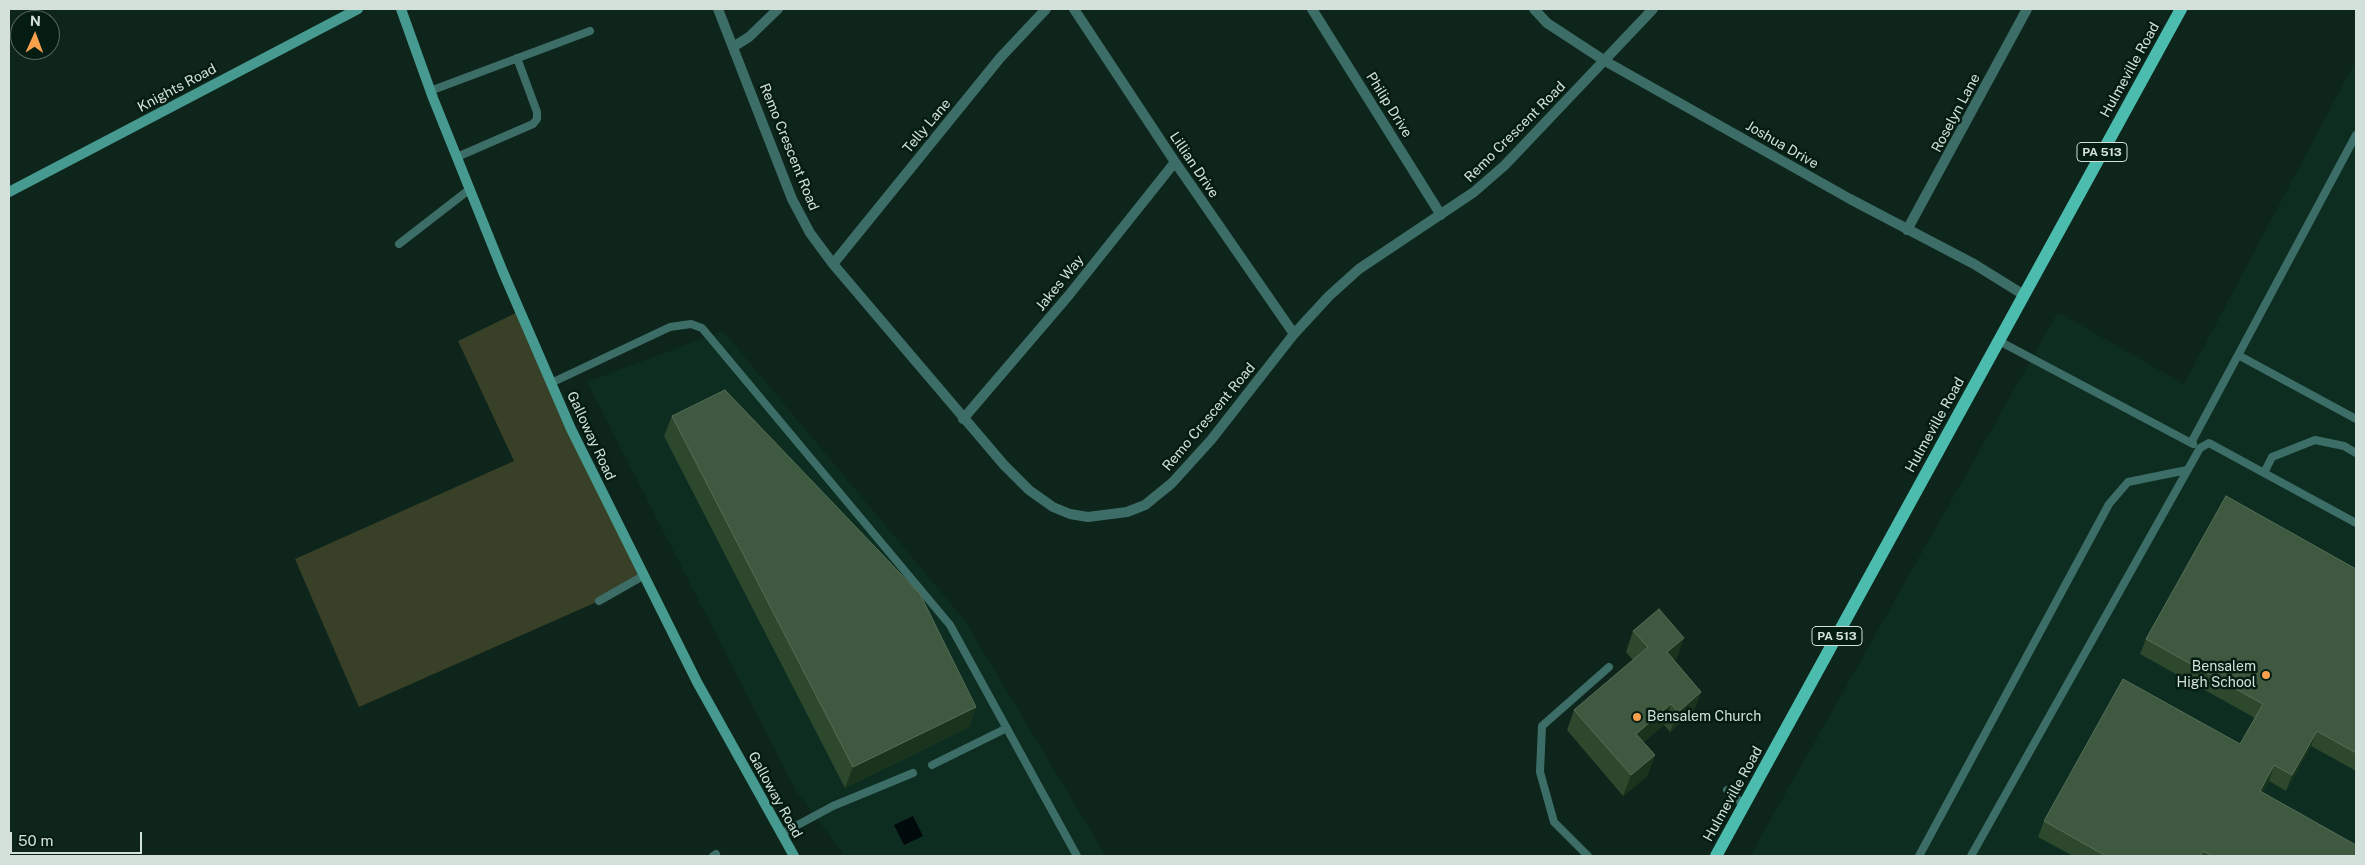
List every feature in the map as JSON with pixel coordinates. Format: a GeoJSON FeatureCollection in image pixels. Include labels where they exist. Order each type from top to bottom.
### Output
{"type":"FeatureCollection","features":[{"type":"Feature","properties":{"kind":"main road","name":"Knights Road"},"geometry":{"type":"LineString","coordinates":[[9,192],[358,9]]}},
{"type":"Feature","properties":{"kind":"main road","name":"Galloway Road"},"geometry":{"type":"LineString","coordinates":[[401,9],[430,91],[571,429],[697,682],[794,856]]}},
{"type":"Feature","properties":{"kind":"main road","name":"Hulmeville Road"},"geometry":{"type":"LineString","coordinates":[[1716,856],[2181,9]]}},
{"type":"Feature","properties":{"kind":"street","name":"Remo Crescent Road"},"geometry":{"type":"LineString","coordinates":[[718,9],[792,199],[810,234],[962,418],[1004,465],[1029,490],[1053,507],[1070,514],[1088,517],[1127,512],[1144,505],[1172,483],[1211,440],[1294,334],[1329,296],[1359,269],[1441,216],[1474,192],[1505,165],[1653,9]]}},
{"type":"Feature","properties":{"kind":"street"},"geometry":{"type":"LineString","coordinates":[[733,47],[750,37],[778,9]]}},
{"type":"Feature","properties":{"kind":"street","name":"Telly Lane"},"geometry":{"type":"LineString","coordinates":[[833,264],[1000,58],[1046,9]]}},
{"type":"Feature","properties":{"kind":"street","name":"Lillian Drive"},"geometry":{"type":"LineString","coordinates":[[1074,9],[1175,162],[1294,334]]}},
{"type":"Feature","properties":{"kind":"street","name":"Philip Drive"},"geometry":{"type":"LineString","coordinates":[[1312,9],[1441,216]]}},
{"type":"Feature","properties":{"kind":"street","name":"Joshua Drive"},"geometry":{"type":"LineString","coordinates":[[1534,9],[1547,24],[1605,61],[1907,230],[1974,264],[2024,295]]}},
{"type":"Feature","properties":{"kind":"street","name":"Roselyn Lane"},"geometry":{"type":"LineString","coordinates":[[1907,230],[2027,9]]}},
{"type":"Feature","properties":{"kind":"street","name":"Jakes Way"},"geometry":{"type":"LineString","coordinates":[[962,418],[1069,294],[1175,162]]}},
{"type":"Feature","properties":{"kind":"lane"},"geometry":{"type":"LineString","coordinates":[[430,91],[590,31]]}},
{"type":"Feature","properties":{"kind":"lane"},"geometry":{"type":"LineString","coordinates":[[457,157],[533,124],[537,119],[538,112],[517,58]]}},
{"type":"Feature","properties":{"kind":"lane"},"geometry":{"type":"LineString","coordinates":[[2191,443],[2356,135]]}},
{"type":"Feature","properties":{"kind":"lane"},"geometry":{"type":"LineString","coordinates":[[399,244],[470,189]]}},
{"type":"Feature","properties":{"kind":"lane"},"geometry":{"type":"LineString","coordinates":[[551,383],[670,327],[691,324],[702,328],[950,625],[1077,856]]}},
{"type":"Feature","properties":{"kind":"lane"},"geometry":{"type":"LineString","coordinates":[[1998,341],[2200,448]]}},
{"type":"Feature","properties":{"kind":"lane"},"geometry":{"type":"LineString","coordinates":[[2238,355],[2356,419]]}},
{"type":"Feature","properties":{"kind":"lane"},"geometry":{"type":"LineString","coordinates":[[2264,472],[2272,457],[2315,440],[2344,446],[2356,453]]}},
{"type":"Feature","properties":{"kind":"lane"},"geometry":{"type":"LineString","coordinates":[[1971,856],[2200,448],[2209,443],[2356,523]]}},
{"type":"Feature","properties":{"kind":"lane"},"geometry":{"type":"LineString","coordinates":[[1919,856],[2109,504],[2128,482],[2187,470]]}},
{"type":"Feature","properties":{"kind":"lane"},"geometry":{"type":"LineString","coordinates":[[598,601],[644,576]]}},
{"type":"Feature","properties":{"kind":"lane"},"geometry":{"type":"LineString","coordinates":[[1588,856],[1554,822],[1540,772],[1542,726],[1609,666]]}},
{"type":"Feature","properties":{"kind":"lane"},"geometry":{"type":"LineString","coordinates":[[932,765],[1007,728]]}},
{"type":"Feature","properties":{"kind":"lane"},"geometry":{"type":"LineString","coordinates":[[781,834],[833,806],[913,773]]}},
{"type":"Feature","properties":{"kind":"lane"},"geometry":{"type":"LineString","coordinates":[[1727,790],[1744,805]]}},
{"type":"Feature","properties":{"kind":"shaded area"},"geometry":{"type":"Polygon","coordinates":[[[2356,60],[2356,856],[1750,856],[2058,312],[2184,384],[2356,60]]]}},
{"type":"Feature","properties":{"kind":"shaded area"},"geometry":{"type":"Polygon","coordinates":[[[520,311],[643,576],[599,601],[359,707],[295,559],[514,461],[458,341],[520,311]]]}},
{"type":"Feature","properties":{"kind":"shaded area"},"geometry":{"type":"Polygon","coordinates":[[[723,331],[965,621],[1106,856],[845,856],[796,791],[587,382],[723,331]]]}},
{"type":"Feature","properties":{"kind":"shaded area"},"geometry":{"type":"Polygon","coordinates":[[[913,816],[923,836],[904,845],[894,825],[913,816]]]}},
{"type":"Feature","properties":{"kind":"building"},"geometry":{"type":"Polygon","coordinates":[[[725,390],[920,594],[976,707],[853,767],[672,416],[725,390]]]}},
{"type":"Feature","properties":{"kind":"building","name":"Bensalem High School"},"geometry":{"type":"Polygon","coordinates":[[[2226,496],[2356,569],[2356,753],[2317,731],[2292,775],[2274,765],[2260,791],[2356,845],[2356,856],[2213,856],[2203,851],[2200,856],[2106,856],[2044,821],[2123,679],[2240,744],[2263,704],[2146,639],[2226,496]]]}},
{"type":"Feature","properties":{"kind":"building"},"geometry":{"type":"Polygon","coordinates":[[[1659,609],[1684,638],[1667,652],[1701,692],[1678,712],[1671,704],[1636,734],[1655,755],[1631,775],[1574,710],[1648,647],[1633,631],[1659,609]]]}},
{"type":"Feature","properties":{"kind":"place","name":"Bensalem High School"},"geometry":{"type":"Point","coordinates":[2266,675]}},
{"type":"Feature","properties":{"kind":"place","name":"Bensalem Church"},"geometry":{"type":"Point","coordinates":[1637,717]}}]}
